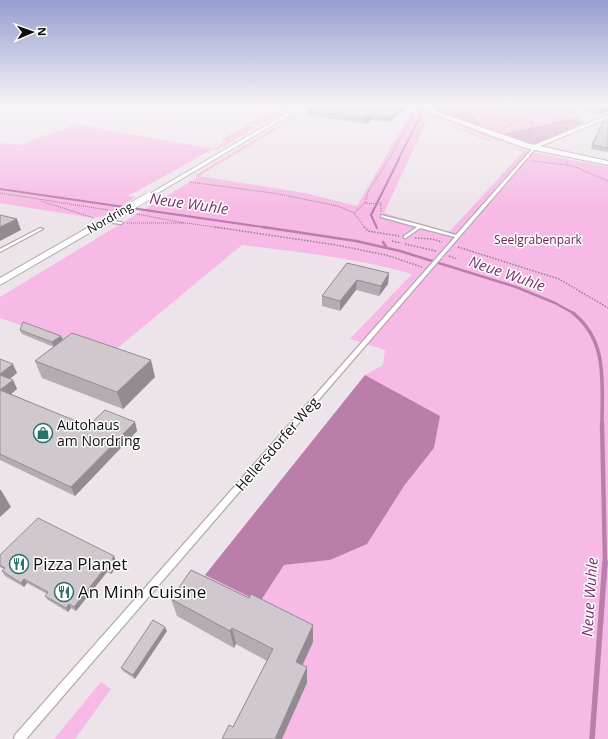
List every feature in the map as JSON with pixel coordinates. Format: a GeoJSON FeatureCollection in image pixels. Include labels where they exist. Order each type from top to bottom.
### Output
{"type":"FeatureCollection","features":[{"type":"Feature","properties":{"kind":"street","name":"Nordring"},"geometry":{"type":"LineString","coordinates":[[0,282],[244,140]]}},
{"type":"Feature","properties":{"kind":"street"},"geometry":{"type":"LineString","coordinates":[[513,140],[535,147],[608,163]]}},
{"type":"Feature","properties":{"kind":"street"},"geometry":{"type":"LineString","coordinates":[[535,147],[550,140]]}},
{"type":"Feature","properties":{"kind":"lane","name":"Hellersdorfer Weg"},"geometry":{"type":"LineString","coordinates":[[19,739],[277,443],[362,348],[438,257],[458,237],[535,147]]}},
{"type":"Feature","properties":{"kind":"lane"},"geometry":{"type":"LineString","coordinates":[[382,216],[458,237]]}},
{"type":"Feature","properties":{"kind":"lane"},"geometry":{"type":"LineString","coordinates":[[110,217],[121,223]]}},
{"type":"Feature","properties":{"kind":"lane"},"geometry":{"type":"LineString","coordinates":[[405,237],[420,226]]}},
{"type":"Feature","properties":{"kind":"lane"},"geometry":{"type":"LineString","coordinates":[[0,251],[41,229]]}},
{"type":"Feature","properties":{"kind":"path"},"geometry":{"type":"LineString","coordinates":[[354,213],[365,203],[368,192],[399,140]]}},
{"type":"Feature","properties":{"kind":"path"},"geometry":{"type":"LineString","coordinates":[[531,140],[535,147]]}},
{"type":"Feature","properties":{"kind":"path"},"geometry":{"type":"LineString","coordinates":[[566,165],[570,159]]}},
{"type":"Feature","properties":{"kind":"path"},"geometry":{"type":"LineString","coordinates":[[524,160],[566,165],[608,181]]}},
{"type":"Feature","properties":{"kind":"path"},"geometry":{"type":"LineString","coordinates":[[183,181],[290,196],[338,206],[354,213],[361,224],[368,231],[405,237],[432,239],[559,280],[608,308]]}},
{"type":"Feature","properties":{"kind":"path"},"geometry":{"type":"LineString","coordinates":[[0,193],[33,198],[110,217]]}},
{"type":"Feature","properties":{"kind":"path"},"geometry":{"type":"LineString","coordinates":[[33,198],[110,217]]}},
{"type":"Feature","properties":{"kind":"path"},"geometry":{"type":"LineString","coordinates":[[365,203],[380,204]]}},
{"type":"Feature","properties":{"kind":"path"},"geometry":{"type":"LineString","coordinates":[[130,213],[177,220],[186,224]]}},
{"type":"Feature","properties":{"kind":"path"},"geometry":{"type":"LineString","coordinates":[[121,223],[186,224],[355,249],[403,259],[429,269]]}},
{"type":"Feature","properties":{"kind":"path"},"geometry":{"type":"LineString","coordinates":[[392,241],[442,253],[457,259]]}},
{"type":"Feature","properties":{"kind":"green space"},"geometry":{"type":"Polygon","coordinates":[[[32,140],[166,140],[213,149],[128,196],[136,197],[104,216],[93,218],[0,203],[0,143],[20,145],[32,140]]]}},
{"type":"Feature","properties":{"kind":"green space"},"geometry":{"type":"Polygon","coordinates":[[[223,140],[234,140],[217,150],[213,149],[226,141],[223,140]]]}},
{"type":"Feature","properties":{"kind":"green space","name":"Seelgrabenpark"},"geometry":{"type":"Polygon","coordinates":[[[253,140],[258,140],[199,176],[305,193],[357,206],[395,140],[418,140],[384,213],[449,232],[523,152],[501,144],[530,152],[608,167],[608,739],[282,739],[307,683],[196,588],[205,575],[260,602],[284,565],[330,560],[404,486],[434,448],[440,416],[365,375],[383,365],[385,350],[350,339],[412,274],[391,268],[349,260],[242,245],[108,356],[0,318],[0,297],[198,177],[194,176],[253,140]]]}},
{"type":"Feature","properties":{"kind":"green space"},"geometry":{"type":"Polygon","coordinates":[[[519,140],[545,140],[535,145],[519,140]]]}},
{"type":"Feature","properties":{"kind":"green space"},"geometry":{"type":"Polygon","coordinates":[[[101,682],[111,689],[75,739],[54,739],[101,682]]]}},
{"type":"Feature","properties":{"kind":"shaded area"},"geometry":{"type":"Polygon","coordinates":[[[515,140],[544,140],[532,146],[515,140]]]}},
{"type":"Feature","properties":{"kind":"shaded area"},"geometry":{"type":"Polygon","coordinates":[[[365,375],[440,416],[434,448],[404,486],[367,544],[330,560],[284,565],[260,602],[205,575],[365,375]]]}},
{"type":"Feature","properties":{"kind":"building"},"geometry":{"type":"Polygon","coordinates":[[[594,140],[608,140],[608,148],[592,145],[594,140]]]}},
{"type":"Feature","properties":{"kind":"building"},"geometry":{"type":"Polygon","coordinates":[[[0,215],[17,219],[0,227],[0,215]]]}},
{"type":"Feature","properties":{"kind":"building"},"geometry":{"type":"Polygon","coordinates":[[[347,263],[389,273],[381,286],[357,280],[340,301],[322,296],[347,263]]]}},
{"type":"Feature","properties":{"kind":"building"},"geometry":{"type":"Polygon","coordinates":[[[23,322],[61,336],[52,342],[20,330],[23,322]]]}},
{"type":"Feature","properties":{"kind":"building"},"geometry":{"type":"Polygon","coordinates":[[[72,333],[151,360],[117,392],[35,361],[72,333]]]}},
{"type":"Feature","properties":{"kind":"building"},"geometry":{"type":"Polygon","coordinates":[[[0,359],[13,364],[0,374],[0,359]]]}},
{"type":"Feature","properties":{"kind":"building"},"geometry":{"type":"Polygon","coordinates":[[[0,375],[13,380],[0,390],[0,375]]]}},
{"type":"Feature","properties":{"kind":"building","name":"Autohaus am Nordring"},"geometry":{"type":"Polygon","coordinates":[[[0,390],[88,426],[105,410],[135,422],[71,487],[0,454],[0,390]]]}},
{"type":"Feature","properties":{"kind":"building"},"geometry":{"type":"Polygon","coordinates":[[[38,518],[114,556],[112,559],[116,561],[109,570],[105,568],[74,607],[69,604],[66,608],[45,596],[48,592],[24,579],[21,583],[2,571],[5,568],[0,565],[0,555],[38,518]]]}},
{"type":"Feature","properties":{"kind":"building"},"geometry":{"type":"Polygon","coordinates":[[[191,570],[249,598],[251,594],[313,625],[296,662],[307,667],[275,739],[222,739],[229,725],[233,727],[273,649],[232,628],[230,631],[171,599],[191,570]]]}},
{"type":"Feature","properties":{"kind":"building"},"geometry":{"type":"Polygon","coordinates":[[[153,620],[165,627],[133,675],[121,668],[153,620]]]}},
{"type":"Feature","properties":{"kind":"waterway"},"geometry":{"type":"LineString","coordinates":[[398,160],[408,140]]}},
{"type":"Feature","properties":{"kind":"waterway"},"geometry":{"type":"LineString","coordinates":[[377,203],[399,159]]}},
{"type":"Feature","properties":{"kind":"waterway","name":"Neue Wuhle"},"geometry":{"type":"LineString","coordinates":[[0,189],[269,228]]}},
{"type":"Feature","properties":{"kind":"waterway"},"geometry":{"type":"LineString","coordinates":[[376,205],[371,215],[377,228]]}},
{"type":"Feature","properties":{"kind":"waterway","name":"Neue Wuhle"},"geometry":{"type":"LineString","coordinates":[[263,227],[356,241],[400,251],[516,287],[555,303],[575,314]]}},
{"type":"Feature","properties":{"kind":"waterway","name":"Neue Wuhle"},"geometry":{"type":"LineString","coordinates":[[383,242],[386,247]]}},
{"type":"Feature","properties":{"kind":"waterway","name":"Neue Wuhle"},"geometry":{"type":"LineString","coordinates":[[573,313],[584,324],[598,349],[602,378],[602,423]]}},
{"type":"Feature","properties":{"kind":"waterway","name":"Neue Wuhle"},"geometry":{"type":"LineString","coordinates":[[602,423],[605,562]]}},
{"type":"Feature","properties":{"kind":"waterway","name":"Neue Wuhle"},"geometry":{"type":"LineString","coordinates":[[592,739],[605,562]]}},
{"type":"Feature","properties":{"kind":"place","name":"Autohaus am Nordring"},"geometry":{"type":"Point","coordinates":[43,433]}},
{"type":"Feature","properties":{"kind":"place","name":"Pizza Planet"},"geometry":{"type":"Point","coordinates":[19,564]}},
{"type":"Feature","properties":{"kind":"place","name":"An Minh Cuisine"},"geometry":{"type":"Point","coordinates":[64,592]}}]}
